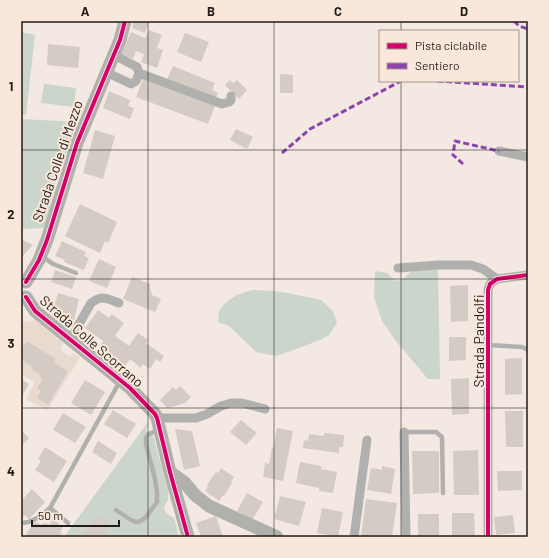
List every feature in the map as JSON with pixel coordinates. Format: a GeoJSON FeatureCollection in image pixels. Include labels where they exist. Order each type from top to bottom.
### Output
{"type":"FeatureCollection","features":[{"type":"Feature","properties":{"kind":"street","name":"Strada Colle di Mezzo"},"geometry":{"type":"LineString","coordinates":[[24,298],[29,293],[30,288],[23,281],[36,266],[41,255],[77,143],[114,56],[125,21]]}},
{"type":"Feature","properties":{"kind":"street"},"geometry":{"type":"LineString","coordinates":[[106,72],[131,84],[136,81],[139,74],[137,67],[114,56]]}},
{"type":"Feature","properties":{"kind":"street"},"geometry":{"type":"LineString","coordinates":[[139,74],[222,104],[229,102],[231,100],[231,96]]}},
{"type":"Feature","properties":{"kind":"street"},"geometry":{"type":"LineString","coordinates":[[499,151],[528,157]]}},
{"type":"Feature","properties":{"kind":"street","name":"Strada Pandolfi"},"geometry":{"type":"LineString","coordinates":[[398,268],[471,265],[482,269],[497,279]]}},
{"type":"Feature","properties":{"kind":"street","name":"Strada Pandolfi"},"geometry":{"type":"LineString","coordinates":[[488,537],[488,290],[490,284],[497,279],[528,275]]}},
{"type":"Feature","properties":{"kind":"street"},"geometry":{"type":"LineString","coordinates":[[70,340],[91,303],[102,297],[120,303]]}},
{"type":"Feature","properties":{"kind":"street","name":"Strada Colle Scorrano"},"geometry":{"type":"LineString","coordinates":[[24,298],[35,311],[121,380],[152,411],[158,424],[188,537]]}},
{"type":"Feature","properties":{"kind":"street"},"geometry":{"type":"LineString","coordinates":[[158,424],[196,418],[207,414],[220,406],[231,403],[242,403],[265,409]]}},
{"type":"Feature","properties":{"kind":"street"},"geometry":{"type":"LineString","coordinates":[[404,432],[406,537]]}},
{"type":"Feature","properties":{"kind":"street"},"geometry":{"type":"LineString","coordinates":[[354,537],[367,440]]}},
{"type":"Feature","properties":{"kind":"street"},"geometry":{"type":"LineString","coordinates":[[170,472],[184,482],[194,495],[209,506],[277,537]]}},
{"type":"Feature","properties":{"kind":"lane"},"geometry":{"type":"LineString","coordinates":[[41,255],[53,264],[76,273]]}},
{"type":"Feature","properties":{"kind":"lane","name":"Strada Pandolfi"},"geometry":{"type":"LineString","coordinates":[[488,345],[522,347],[528,350]]}},
{"type":"Feature","properties":{"kind":"lane"},"geometry":{"type":"LineString","coordinates":[[21,523],[27,523],[34,520],[50,508],[121,380]]}},
{"type":"Feature","properties":{"kind":"lane"},"geometry":{"type":"LineString","coordinates":[[116,510],[136,522],[141,521],[146,517],[157,502],[155,478],[146,437],[158,424]]}},
{"type":"Feature","properties":{"kind":"lane"},"geometry":{"type":"LineString","coordinates":[[404,432],[436,432],[442,437],[443,493]]}},
{"type":"Feature","properties":{"kind":"lane"},"geometry":{"type":"LineString","coordinates":[[50,508],[68,523]]}},
{"type":"Feature","properties":{"kind":"shaded area"},"geometry":{"type":"Polygon","coordinates":[[[21,32],[35,35],[26,115],[21,115],[21,32]]]}},
{"type":"Feature","properties":{"kind":"shaded area"},"geometry":{"type":"Polygon","coordinates":[[[44,84],[76,88],[74,107],[41,103],[44,84]]]}},
{"type":"Feature","properties":{"kind":"shaded area"},"geometry":{"type":"Polygon","coordinates":[[[21,119],[77,122],[58,177],[53,178],[52,182],[55,183],[57,187],[44,228],[21,229],[21,119]]]}},
{"type":"Feature","properties":{"kind":"shaded area"},"geometry":{"type":"Polygon","coordinates":[[[438,269],[440,379],[428,379],[395,340],[382,321],[374,297],[375,271],[387,273],[397,281],[404,278],[412,271],[438,269]]]}},
{"type":"Feature","properties":{"kind":"shaded area"},"geometry":{"type":"Polygon","coordinates":[[[252,290],[288,293],[321,300],[333,311],[337,323],[329,335],[291,351],[276,356],[256,352],[229,326],[218,322],[219,311],[226,302],[237,295],[252,290]]]}},
{"type":"Feature","properties":{"kind":"shaded area"},"geometry":{"type":"Polygon","coordinates":[[[36,320],[63,343],[60,350],[70,357],[73,353],[80,358],[47,410],[26,399],[35,382],[21,374],[21,327],[23,322],[36,320]]]}},
{"type":"Feature","properties":{"kind":"shaded area"},"geometry":{"type":"Polygon","coordinates":[[[148,422],[146,431],[153,435],[168,491],[168,500],[164,507],[166,513],[174,518],[179,537],[64,537],[148,422]]]}},
{"type":"Feature","properties":{"kind":"building"},"geometry":{"type":"Polygon","coordinates":[[[134,21],[149,21],[145,33],[132,28],[134,21]]]}},
{"type":"Feature","properties":{"kind":"building"},"geometry":{"type":"Polygon","coordinates":[[[149,30],[162,35],[157,48],[163,50],[157,68],[141,62],[144,54],[136,51],[133,59],[121,54],[131,32],[145,38],[149,30]]]}},
{"type":"Feature","properties":{"kind":"building"},"geometry":{"type":"Polygon","coordinates":[[[185,33],[209,42],[201,62],[177,52],[185,33]]]}},
{"type":"Feature","properties":{"kind":"building"},"geometry":{"type":"Polygon","coordinates":[[[48,44],[80,47],[78,68],[47,65],[48,44]]]}},
{"type":"Feature","properties":{"kind":"building"},"geometry":{"type":"Polygon","coordinates":[[[173,66],[215,83],[212,90],[218,93],[216,99],[167,80],[173,66]]]}},
{"type":"Feature","properties":{"kind":"building"},"geometry":{"type":"Polygon","coordinates":[[[280,74],[293,75],[293,93],[280,93],[280,74]]]}},
{"type":"Feature","properties":{"kind":"building"},"geometry":{"type":"Polygon","coordinates":[[[143,79],[215,106],[208,124],[136,97],[143,79]]]}},
{"type":"Feature","properties":{"kind":"building"},"geometry":{"type":"Polygon","coordinates":[[[230,80],[233,83],[237,80],[247,90],[239,99],[225,85],[230,80]]]}},
{"type":"Feature","properties":{"kind":"building"},"geometry":{"type":"Polygon","coordinates":[[[109,91],[130,100],[128,106],[134,108],[130,119],[103,108],[109,91]]]}},
{"type":"Feature","properties":{"kind":"building"},"geometry":{"type":"Polygon","coordinates":[[[236,129],[253,137],[247,149],[230,140],[236,129]]]}},
{"type":"Feature","properties":{"kind":"building"},"geometry":{"type":"Polygon","coordinates":[[[95,130],[115,136],[103,179],[83,173],[95,130]]]}},
{"type":"Feature","properties":{"kind":"building"},"geometry":{"type":"Polygon","coordinates":[[[80,204],[117,222],[108,243],[105,241],[100,253],[65,236],[80,204]]]}},
{"type":"Feature","properties":{"kind":"building"},"geometry":{"type":"Polygon","coordinates":[[[21,239],[33,245],[21,258],[21,239]]]}},
{"type":"Feature","properties":{"kind":"building"},"geometry":{"type":"Polygon","coordinates":[[[62,241],[86,252],[84,256],[89,258],[84,270],[64,262],[65,260],[55,256],[62,241]]]}},
{"type":"Feature","properties":{"kind":"building"},"geometry":{"type":"Polygon","coordinates":[[[99,259],[116,267],[107,288],[89,281],[99,259]]]}},
{"type":"Feature","properties":{"kind":"building"},"geometry":{"type":"Polygon","coordinates":[[[55,270],[76,277],[72,289],[51,282],[55,270]]]}},
{"type":"Feature","properties":{"kind":"building"},"geometry":{"type":"Polygon","coordinates":[[[132,277],[150,284],[152,295],[161,299],[155,312],[123,299],[132,277]]]}},
{"type":"Feature","properties":{"kind":"building"},"geometry":{"type":"Polygon","coordinates":[[[468,285],[468,321],[451,322],[450,286],[468,285]]]}},
{"type":"Feature","properties":{"kind":"building"},"geometry":{"type":"Polygon","coordinates":[[[58,293],[79,299],[74,320],[52,313],[58,293]]]}},
{"type":"Feature","properties":{"kind":"building"},"geometry":{"type":"Polygon","coordinates":[[[98,310],[109,318],[112,314],[124,323],[115,336],[129,346],[138,333],[148,340],[146,343],[164,356],[160,362],[156,359],[150,369],[143,364],[141,368],[130,359],[125,366],[99,347],[103,341],[85,328],[98,310]]]}},
{"type":"Feature","properties":{"kind":"building"},"geometry":{"type":"Polygon","coordinates":[[[449,337],[466,337],[466,360],[449,361],[449,337]]]}},
{"type":"Feature","properties":{"kind":"building"},"geometry":{"type":"Polygon","coordinates":[[[27,341],[56,359],[54,363],[68,371],[48,405],[37,398],[41,390],[37,388],[42,380],[40,375],[32,370],[33,367],[21,359],[21,344],[24,346],[27,341]]]}},
{"type":"Feature","properties":{"kind":"building"},"geometry":{"type":"Polygon","coordinates":[[[522,358],[522,394],[505,395],[505,359],[522,358]]]}},
{"type":"Feature","properties":{"kind":"building"},"geometry":{"type":"Polygon","coordinates":[[[469,378],[469,414],[452,415],[451,379],[469,378]]]}},
{"type":"Feature","properties":{"kind":"building"},"geometry":{"type":"Polygon","coordinates":[[[21,379],[29,384],[21,398],[21,379]]]}},
{"type":"Feature","properties":{"kind":"building"},"geometry":{"type":"Polygon","coordinates":[[[85,380],[105,392],[91,415],[71,403],[85,380]]]}},
{"type":"Feature","properties":{"kind":"building"},"geometry":{"type":"Polygon","coordinates":[[[180,386],[191,397],[185,403],[167,408],[160,400],[173,387],[176,390],[180,386]]]}},
{"type":"Feature","properties":{"kind":"building"},"geometry":{"type":"Polygon","coordinates":[[[113,410],[136,424],[127,438],[104,424],[113,410]]]}},
{"type":"Feature","properties":{"kind":"building"},"geometry":{"type":"Polygon","coordinates":[[[505,411],[523,411],[523,447],[506,447],[505,411]]]}},
{"type":"Feature","properties":{"kind":"building"},"geometry":{"type":"Polygon","coordinates":[[[63,413],[86,427],[75,443],[53,430],[63,413]]]}},
{"type":"Feature","properties":{"kind":"building"},"geometry":{"type":"Polygon","coordinates":[[[241,420],[257,433],[246,445],[230,432],[241,420]]]}},
{"type":"Feature","properties":{"kind":"building"},"geometry":{"type":"Polygon","coordinates":[[[277,428],[293,431],[283,481],[263,477],[265,463],[269,464],[277,428]]]}},
{"type":"Feature","properties":{"kind":"building"},"geometry":{"type":"Polygon","coordinates":[[[175,429],[192,431],[200,466],[184,470],[175,429]]]}},
{"type":"Feature","properties":{"kind":"building"},"geometry":{"type":"Polygon","coordinates":[[[21,430],[29,438],[21,446],[21,430]]]}},
{"type":"Feature","properties":{"kind":"building"},"geometry":{"type":"Polygon","coordinates":[[[324,433],[344,435],[343,447],[339,447],[339,453],[303,448],[304,440],[308,441],[309,434],[324,436],[324,433]]]}},
{"type":"Feature","properties":{"kind":"building"},"geometry":{"type":"Polygon","coordinates":[[[98,441],[117,453],[111,464],[92,452],[98,441]]]}},
{"type":"Feature","properties":{"kind":"building"},"geometry":{"type":"Polygon","coordinates":[[[45,447],[67,461],[54,482],[35,470],[41,461],[38,459],[45,447]]]}},
{"type":"Feature","properties":{"kind":"building"},"geometry":{"type":"Polygon","coordinates":[[[478,450],[479,495],[454,495],[453,451],[478,450]]]}},
{"type":"Feature","properties":{"kind":"building"},"geometry":{"type":"Polygon","coordinates":[[[412,451],[439,451],[439,493],[413,494],[412,451]]]}},
{"type":"Feature","properties":{"kind":"building"},"geometry":{"type":"Polygon","coordinates":[[[300,462],[321,466],[321,469],[337,472],[333,493],[319,491],[319,488],[296,483],[300,462]]]}},
{"type":"Feature","properties":{"kind":"building"},"geometry":{"type":"Polygon","coordinates":[[[382,466],[395,469],[391,494],[367,490],[371,468],[382,470],[382,466]]]}},
{"type":"Feature","properties":{"kind":"building"},"geometry":{"type":"Polygon","coordinates":[[[221,468],[234,477],[224,496],[223,495],[219,501],[205,491],[208,486],[207,485],[216,472],[218,473],[221,468]]]}},
{"type":"Feature","properties":{"kind":"building"},"geometry":{"type":"Polygon","coordinates":[[[497,471],[522,471],[522,490],[498,491],[497,471]]]}},
{"type":"Feature","properties":{"kind":"building"},"geometry":{"type":"Polygon","coordinates":[[[32,489],[45,502],[29,519],[25,515],[21,519],[21,501],[32,489]]]}},
{"type":"Feature","properties":{"kind":"building"},"geometry":{"type":"Polygon","coordinates":[[[247,493],[263,502],[253,519],[237,511],[247,493]]]}},
{"type":"Feature","properties":{"kind":"building"},"geometry":{"type":"Polygon","coordinates":[[[280,496],[306,502],[299,526],[274,519],[280,496]]]}},
{"type":"Feature","properties":{"kind":"building"},"geometry":{"type":"Polygon","coordinates":[[[366,499],[397,503],[392,537],[361,537],[366,499]]]}},
{"type":"Feature","properties":{"kind":"building"},"geometry":{"type":"Polygon","coordinates":[[[322,508],[343,512],[338,537],[317,533],[322,508]]]}},
{"type":"Feature","properties":{"kind":"building"},"geometry":{"type":"Polygon","coordinates":[[[452,513],[474,513],[475,537],[452,537],[452,513]]]}},
{"type":"Feature","properties":{"kind":"building"},"geometry":{"type":"Polygon","coordinates":[[[418,514],[439,514],[439,535],[431,535],[431,537],[418,537],[418,514]]]}},
{"type":"Feature","properties":{"kind":"building"},"geometry":{"type":"Polygon","coordinates":[[[513,515],[515,533],[496,535],[494,517],[513,515]]]}},
{"type":"Feature","properties":{"kind":"building"},"geometry":{"type":"Polygon","coordinates":[[[99,516],[111,526],[102,537],[81,537],[99,516]]]}},
{"type":"Feature","properties":{"kind":"building"},"geometry":{"type":"Polygon","coordinates":[[[216,516],[223,537],[201,537],[196,523],[216,516]]]}},
{"type":"Feature","properties":{"kind":"building"},"geometry":{"type":"Polygon","coordinates":[[[53,519],[63,527],[60,532],[62,533],[59,537],[31,537],[26,534],[35,521],[41,525],[46,523],[49,525],[53,519]]]}},
{"type":"Feature","properties":{"kind":"marked path"},"geometry":{"type":"LineString","coordinates":[[514,21],[519,26],[528,29]]}},
{"type":"Feature","properties":{"kind":"marked path"},"geometry":{"type":"LineString","coordinates":[[282,153],[310,129],[399,82]]}},
{"type":"Feature","properties":{"kind":"marked path"},"geometry":{"type":"LineString","coordinates":[[452,82],[528,87]]}},
{"type":"Feature","properties":{"kind":"marked path"},"geometry":{"type":"LineString","coordinates":[[463,164],[453,155],[455,141],[499,151]]}},
{"type":"Feature","properties":{"kind":"cycle path"},"geometry":{"type":"LineString","coordinates":[[26,282],[39,260],[47,240],[77,143],[120,40],[125,21]]}},
{"type":"Feature","properties":{"kind":"cycle path"},"geometry":{"type":"LineString","coordinates":[[488,537],[488,290],[490,284],[497,279],[528,275]]}},
{"type":"Feature","properties":{"kind":"cycle path"},"geometry":{"type":"LineString","coordinates":[[26,297],[35,311],[130,388],[155,414],[188,537]]}}]}
